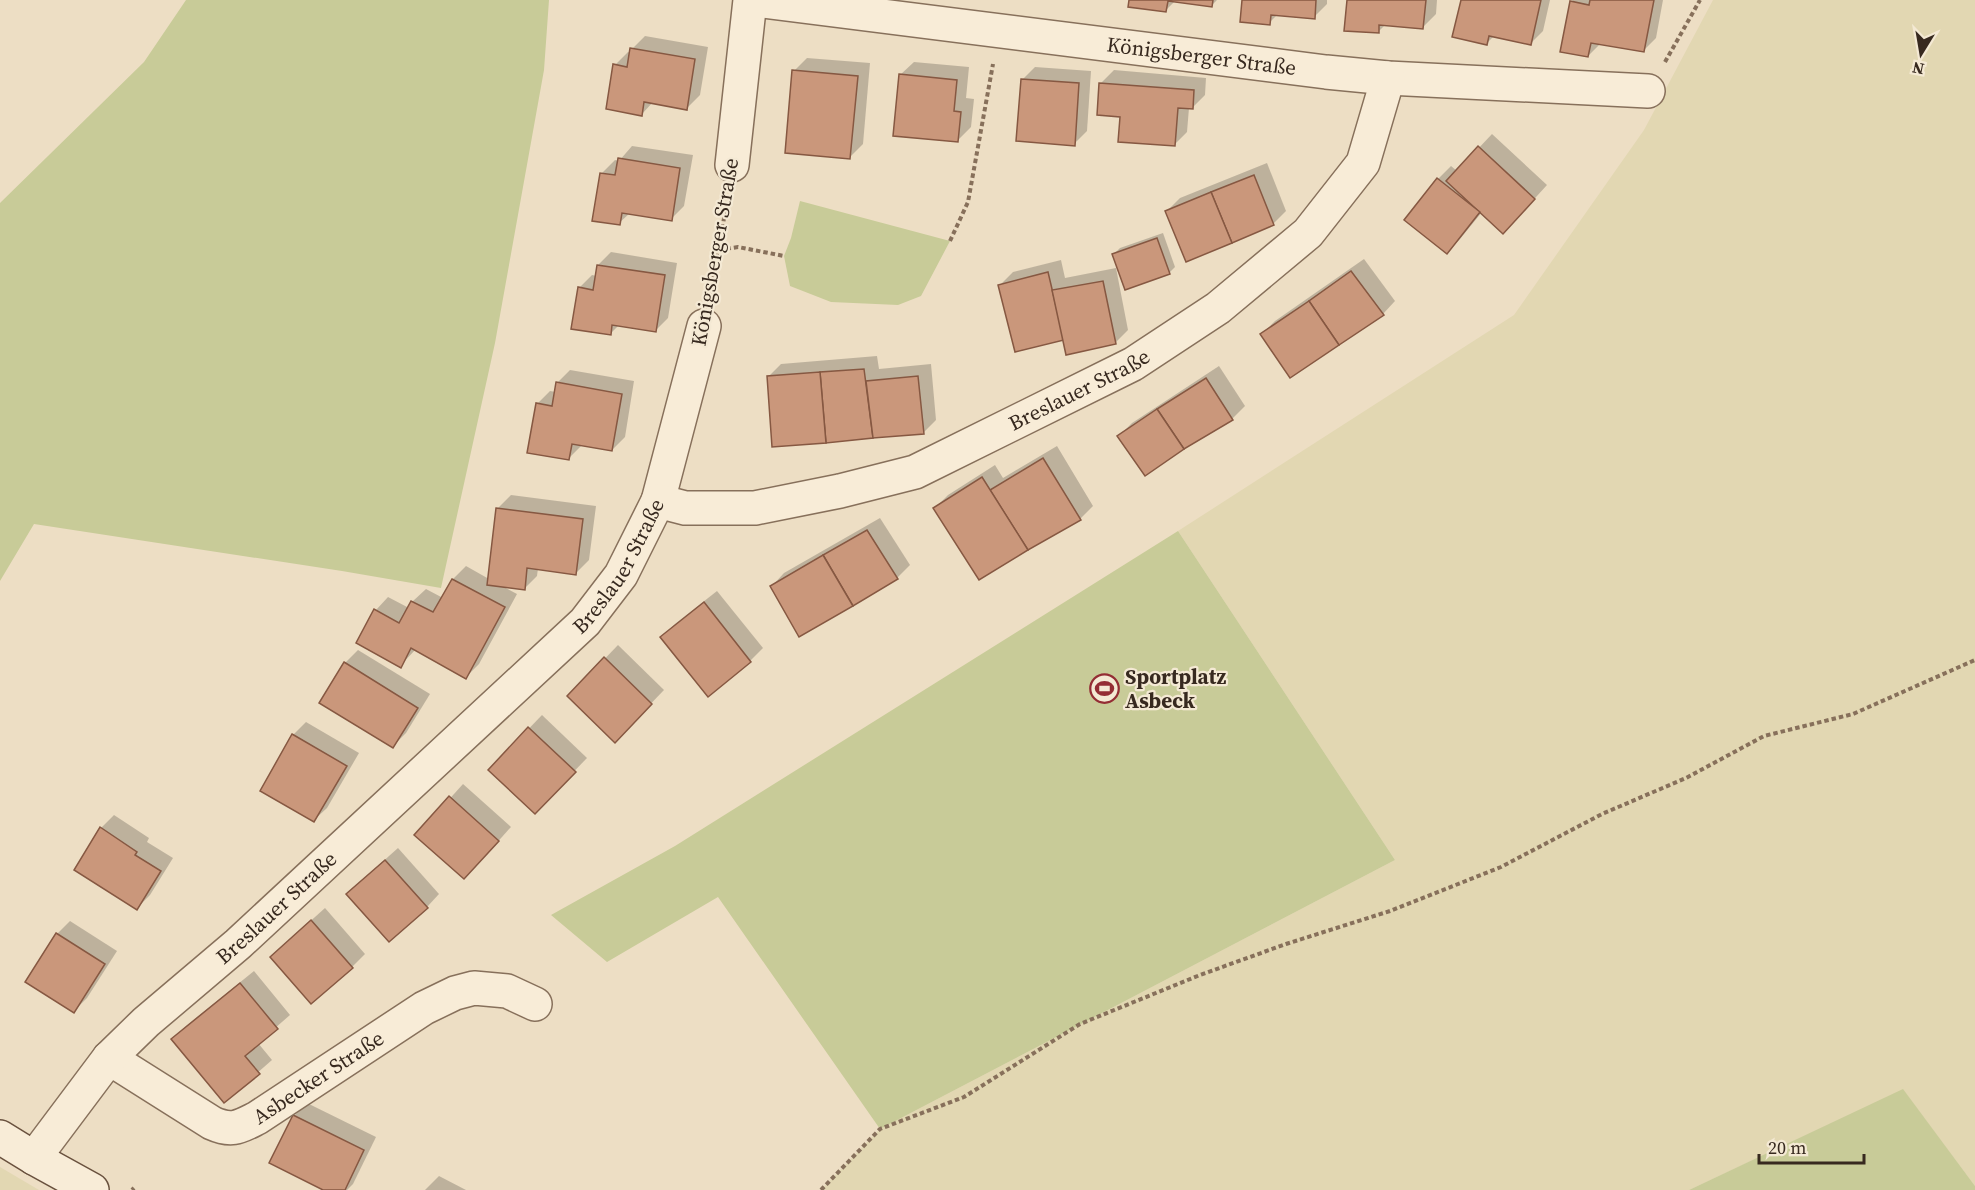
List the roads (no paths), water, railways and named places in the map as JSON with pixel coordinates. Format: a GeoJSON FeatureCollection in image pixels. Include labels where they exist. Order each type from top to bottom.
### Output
{"type":"FeatureCollection","features":[{"type":"Feature","properties":{"kind":"street","name":"Königsberger Straße"},"geometry":{"type":"LineString","coordinates":[[732,165],[750,0]]}},
{"type":"Feature","properties":{"kind":"street","name":"Königsberger Straße"},"geometry":{"type":"LineString","coordinates":[[755,0],[1169,53],[1388,78],[1648,91]]}},
{"type":"Feature","properties":{"kind":"street","name":"Breslauer Straße"},"geometry":{"type":"LineString","coordinates":[[34,1158],[109,1058],[146,1022],[238,944],[585,622],[621,575],[658,501],[685,508],[755,508],[840,491],[915,471],[1133,364],[1218,308],[1308,233],[1363,163],[1388,78]]}},
{"type":"Feature","properties":{"kind":"street","name":"Königsberger Straße"},"geometry":{"type":"LineString","coordinates":[[658,501],[704,326]]}},
{"type":"Feature","properties":{"kind":"street","name":"Asbecker Straße"},"geometry":{"type":"LineString","coordinates":[[109,1058],[212,1122],[224,1128],[233,1128],[257,1118],[424,1008],[455,993],[474,988],[507,991],[535,1004]]}},
{"type":"Feature","properties":{"kind":"street"},"geometry":{"type":"LineString","coordinates":[[0,1137],[92,1190]]}},
{"type":"Feature","properties":{"kind":"place","name":"Sportplatz Asbeck"},"geometry":{"type":"Point","coordinates":[1104,689]}}]}
